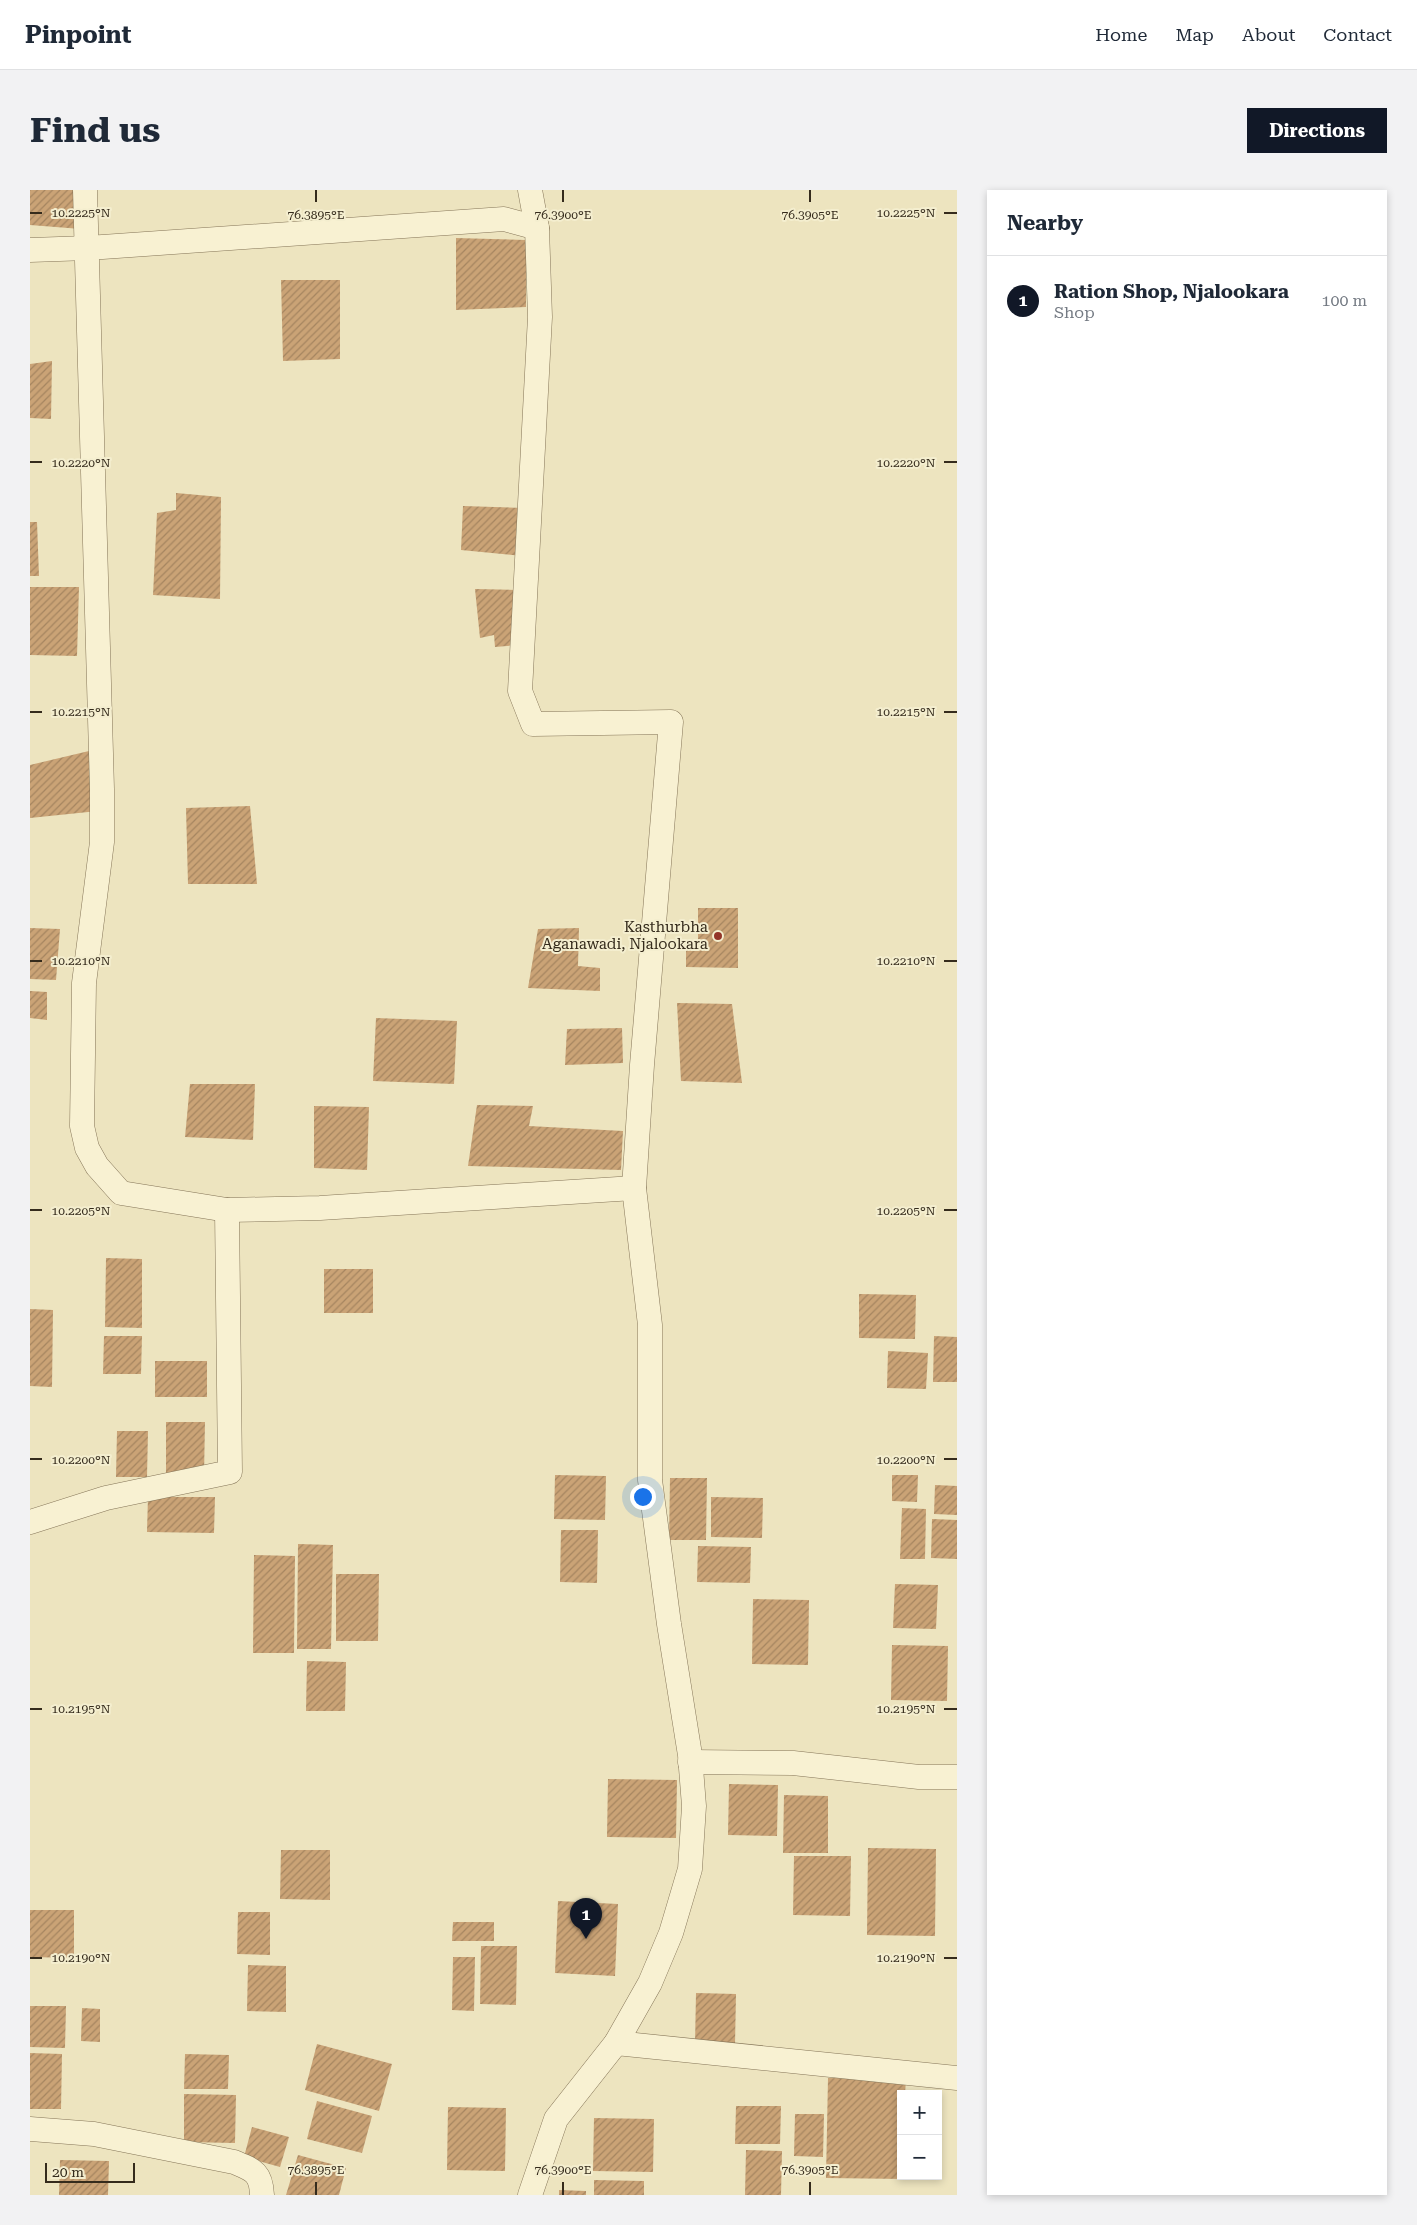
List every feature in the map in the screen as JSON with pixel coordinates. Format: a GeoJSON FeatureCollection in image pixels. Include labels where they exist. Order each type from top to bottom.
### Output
{"type":"FeatureCollection","features":[{"type":"Feature","properties":{"kind":"street"},"geometry":{"type":"LineString","coordinates":[[85,190],[102,789],[102,842],[84,983],[82,1126],[87,1148],[97,1166],[121,1193],[227,1210],[320,1208],[634,1188]]}},
{"type":"Feature","properties":{"kind":"street"},"geometry":{"type":"LineString","coordinates":[[530,190],[537,228],[540,317],[520,691],[533,724],[671,722],[642,1064],[634,1188],[650,1325],[650,1480],[690,1762],[694,1806],[690,1869],[671,1933],[650,1983],[616,2043],[556,2119],[530,2195]]}},
{"type":"Feature","properties":{"kind":"street"},"geometry":{"type":"LineString","coordinates":[[30,250],[88,248],[504,219],[537,228]]}},
{"type":"Feature","properties":{"kind":"street"},"geometry":{"type":"LineString","coordinates":[[30,1522],[106,1498],[230,1472],[227,1210]]}},
{"type":"Feature","properties":{"kind":"street"},"geometry":{"type":"LineString","coordinates":[[690,1762],[792,1763],[920,1777],[957,1777]]}},
{"type":"Feature","properties":{"kind":"street"},"geometry":{"type":"LineString","coordinates":[[616,2043],[957,2078]]}},
{"type":"Feature","properties":{"kind":"street"},"geometry":{"type":"LineString","coordinates":[[30,2129],[94,2134],[234,2162],[254,2170],[262,2182],[262,2195]]}},
{"type":"Feature","properties":{"kind":"building"},"geometry":{"type":"Polygon","coordinates":[[[30,190],[80,190],[81,229],[30,225],[30,190]]]}},
{"type":"Feature","properties":{"kind":"building"},"geometry":{"type":"Polygon","coordinates":[[[456,238],[526,240],[526,307],[456,310],[456,238]]]}},
{"type":"Feature","properties":{"kind":"building"},"geometry":{"type":"Polygon","coordinates":[[[281,280],[340,280],[340,359],[283,361],[281,280]]]}},
{"type":"Feature","properties":{"kind":"building"},"geometry":{"type":"Polygon","coordinates":[[[52,361],[51,419],[30,418],[30,364],[52,361]]]}},
{"type":"Feature","properties":{"kind":"building"},"geometry":{"type":"Polygon","coordinates":[[[176,493],[221,497],[220,599],[153,595],[157,513],[176,510],[176,493]]]}},
{"type":"Feature","properties":{"kind":"building"},"geometry":{"type":"Polygon","coordinates":[[[463,506],[524,508],[522,556],[461,550],[463,506]]]}},
{"type":"Feature","properties":{"kind":"building"},"geometry":{"type":"Polygon","coordinates":[[[30,522],[37,522],[39,576],[30,576],[30,522]]]}},
{"type":"Feature","properties":{"kind":"building"},"geometry":{"type":"Polygon","coordinates":[[[30,587],[79,587],[77,656],[30,655],[30,587]]]}},
{"type":"Feature","properties":{"kind":"building"},"geometry":{"type":"Polygon","coordinates":[[[475,589],[517,590],[518,645],[495,647],[494,635],[480,638],[475,589]]]}},
{"type":"Feature","properties":{"kind":"building"},"geometry":{"type":"Polygon","coordinates":[[[89,751],[98,811],[30,818],[30,765],[89,751]]]}},
{"type":"Feature","properties":{"kind":"building"},"geometry":{"type":"Polygon","coordinates":[[[250,806],[257,884],[188,884],[186,808],[250,806]]]}},
{"type":"Feature","properties":{"kind":"building","name":"Kasthurbha Aganawadi, Njalookara"},"geometry":{"type":"Polygon","coordinates":[[[698,908],[738,908],[738,968],[686,967],[686,946],[698,946],[698,908]]]}},
{"type":"Feature","properties":{"kind":"building"},"geometry":{"type":"Polygon","coordinates":[[[30,928],[60,929],[56,980],[30,979],[30,928]]]}},
{"type":"Feature","properties":{"kind":"building"},"geometry":{"type":"Polygon","coordinates":[[[579,928],[578,966],[600,968],[600,991],[528,988],[538,929],[579,928]]]}},
{"type":"Feature","properties":{"kind":"building"},"geometry":{"type":"Polygon","coordinates":[[[30,991],[47,992],[47,1020],[30,1018],[30,991]]]}},
{"type":"Feature","properties":{"kind":"building"},"geometry":{"type":"Polygon","coordinates":[[[677,1003],[732,1004],[742,1083],[681,1081],[677,1003]]]}},
{"type":"Feature","properties":{"kind":"building"},"geometry":{"type":"Polygon","coordinates":[[[376,1018],[457,1021],[454,1084],[373,1081],[376,1018]]]}},
{"type":"Feature","properties":{"kind":"building"},"geometry":{"type":"Polygon","coordinates":[[[622,1028],[623,1063],[565,1065],[567,1029],[622,1028]]]}},
{"type":"Feature","properties":{"kind":"building"},"geometry":{"type":"Polygon","coordinates":[[[190,1084],[255,1084],[253,1140],[185,1137],[190,1084]]]}},
{"type":"Feature","properties":{"kind":"building"},"geometry":{"type":"Polygon","coordinates":[[[477,1105],[533,1106],[529,1126],[623,1131],[621,1170],[468,1166],[477,1105]]]}},
{"type":"Feature","properties":{"kind":"building"},"geometry":{"type":"Polygon","coordinates":[[[314,1106],[369,1107],[367,1170],[314,1168],[314,1106]]]}},
{"type":"Feature","properties":{"kind":"building"},"geometry":{"type":"Polygon","coordinates":[[[106,1258],[142,1259],[142,1328],[105,1327],[106,1258]]]}},
{"type":"Feature","properties":{"kind":"building"},"geometry":{"type":"Polygon","coordinates":[[[324,1269],[373,1269],[373,1313],[324,1313],[324,1269]]]}},
{"type":"Feature","properties":{"kind":"building"},"geometry":{"type":"Polygon","coordinates":[[[859,1294],[916,1295],[915,1339],[859,1338],[859,1294]]]}},
{"type":"Feature","properties":{"kind":"building"},"geometry":{"type":"Polygon","coordinates":[[[30,1309],[53,1310],[52,1387],[30,1386],[30,1309]]]}},
{"type":"Feature","properties":{"kind":"building"},"geometry":{"type":"Polygon","coordinates":[[[104,1336],[142,1336],[141,1374],[103,1374],[104,1336]]]}},
{"type":"Feature","properties":{"kind":"building"},"geometry":{"type":"Polygon","coordinates":[[[934,1336],[957,1337],[957,1382],[933,1382],[934,1336]]]}},
{"type":"Feature","properties":{"kind":"building"},"geometry":{"type":"Polygon","coordinates":[[[888,1351],[928,1353],[926,1389],[887,1388],[888,1351]]]}},
{"type":"Feature","properties":{"kind":"building"},"geometry":{"type":"Polygon","coordinates":[[[155,1361],[207,1361],[207,1397],[155,1397],[155,1361]]]}},
{"type":"Feature","properties":{"kind":"building"},"geometry":{"type":"Polygon","coordinates":[[[166,1422],[205,1422],[204,1475],[166,1475],[166,1422]]]}},
{"type":"Feature","properties":{"kind":"building"},"geometry":{"type":"Polygon","coordinates":[[[117,1431],[148,1431],[147,1477],[116,1477],[117,1431]]]}},
{"type":"Feature","properties":{"kind":"building"},"geometry":{"type":"Polygon","coordinates":[[[555,1475],[606,1476],[605,1520],[554,1519],[555,1475]]]}},
{"type":"Feature","properties":{"kind":"building"},"geometry":{"type":"Polygon","coordinates":[[[892,1475],[918,1475],[917,1502],[892,1501],[892,1475]]]}},
{"type":"Feature","properties":{"kind":"building"},"geometry":{"type":"Polygon","coordinates":[[[670,1478],[707,1478],[706,1540],[669,1540],[670,1478]]]}},
{"type":"Feature","properties":{"kind":"building"},"geometry":{"type":"Polygon","coordinates":[[[935,1485],[957,1486],[957,1515],[934,1514],[935,1485]]]}},
{"type":"Feature","properties":{"kind":"building"},"geometry":{"type":"Polygon","coordinates":[[[148,1497],[215,1497],[214,1533],[147,1532],[148,1497]]]}},
{"type":"Feature","properties":{"kind":"building"},"geometry":{"type":"Polygon","coordinates":[[[711,1497],[763,1498],[762,1538],[711,1537],[711,1497]]]}},
{"type":"Feature","properties":{"kind":"building"},"geometry":{"type":"Polygon","coordinates":[[[902,1508],[926,1509],[925,1559],[900,1559],[902,1508]]]}},
{"type":"Feature","properties":{"kind":"building"},"geometry":{"type":"Polygon","coordinates":[[[932,1519],[957,1520],[957,1559],[931,1558],[932,1519]]]}},
{"type":"Feature","properties":{"kind":"building"},"geometry":{"type":"Polygon","coordinates":[[[561,1530],[598,1530],[597,1583],[560,1582],[561,1530]]]}},
{"type":"Feature","properties":{"kind":"building"},"geometry":{"type":"Polygon","coordinates":[[[298,1544],[333,1545],[331,1649],[297,1649],[298,1544]]]}},
{"type":"Feature","properties":{"kind":"building"},"geometry":{"type":"Polygon","coordinates":[[[698,1546],[751,1547],[750,1583],[697,1582],[698,1546]]]}},
{"type":"Feature","properties":{"kind":"building"},"geometry":{"type":"Polygon","coordinates":[[[254,1555],[295,1556],[294,1653],[253,1653],[254,1555]]]}},
{"type":"Feature","properties":{"kind":"building"},"geometry":{"type":"Polygon","coordinates":[[[336,1574],[379,1574],[378,1641],[336,1641],[336,1574]]]}},
{"type":"Feature","properties":{"kind":"building"},"geometry":{"type":"Polygon","coordinates":[[[895,1584],[938,1585],[936,1629],[893,1628],[895,1584]]]}},
{"type":"Feature","properties":{"kind":"building"},"geometry":{"type":"Polygon","coordinates":[[[753,1599],[809,1600],[808,1665],[752,1664],[753,1599]]]}},
{"type":"Feature","properties":{"kind":"building"},"geometry":{"type":"Polygon","coordinates":[[[892,1645],[948,1646],[947,1701],[891,1700],[892,1645]]]}},
{"type":"Feature","properties":{"kind":"building"},"geometry":{"type":"Polygon","coordinates":[[[307,1661],[346,1662],[345,1711],[306,1711],[307,1661]]]}},
{"type":"Feature","properties":{"kind":"building"},"geometry":{"type":"Polygon","coordinates":[[[608,1779],[677,1780],[676,1838],[607,1837],[608,1779]]]}},
{"type":"Feature","properties":{"kind":"building"},"geometry":{"type":"Polygon","coordinates":[[[729,1784],[778,1785],[777,1836],[728,1835],[729,1784]]]}},
{"type":"Feature","properties":{"kind":"building"},"geometry":{"type":"Polygon","coordinates":[[[784,1795],[828,1796],[828,1853],[783,1853],[784,1795]]]}},
{"type":"Feature","properties":{"kind":"building"},"geometry":{"type":"Polygon","coordinates":[[[868,1848],[936,1849],[935,1936],[867,1935],[868,1848]]]}},
{"type":"Feature","properties":{"kind":"building"},"geometry":{"type":"Polygon","coordinates":[[[281,1850],[330,1850],[330,1900],[280,1899],[281,1850]]]}},
{"type":"Feature","properties":{"kind":"building"},"geometry":{"type":"Polygon","coordinates":[[[794,1856],[851,1856],[850,1916],[793,1915],[794,1856]]]}},
{"type":"Feature","properties":{"kind":"building"},"geometry":{"type":"Polygon","coordinates":[[[558,1901],[618,1904],[615,1976],[555,1973],[558,1901]]]}},
{"type":"Feature","properties":{"kind":"building"},"geometry":{"type":"Polygon","coordinates":[[[30,1910],[74,1910],[74,1958],[30,1957],[30,1910]]]}},
{"type":"Feature","properties":{"kind":"building"},"geometry":{"type":"Polygon","coordinates":[[[238,1912],[270,1912],[270,1955],[237,1954],[238,1912]]]}},
{"type":"Feature","properties":{"kind":"building"},"geometry":{"type":"Polygon","coordinates":[[[453,1922],[494,1922],[494,1941],[452,1941],[453,1922]]]}},
{"type":"Feature","properties":{"kind":"building"},"geometry":{"type":"Polygon","coordinates":[[[481,1946],[517,1946],[516,2005],[480,2004],[481,1946]]]}},
{"type":"Feature","properties":{"kind":"building"},"geometry":{"type":"Polygon","coordinates":[[[453,1957],[475,1957],[474,2011],[452,2010],[453,1957]]]}},
{"type":"Feature","properties":{"kind":"building"},"geometry":{"type":"Polygon","coordinates":[[[248,1965],[286,1966],[286,2012],[247,2011],[248,1965]]]}},
{"type":"Feature","properties":{"kind":"building"},"geometry":{"type":"Polygon","coordinates":[[[696,1993],[736,1994],[735,2045],[695,2045],[696,1993]]]}},
{"type":"Feature","properties":{"kind":"building"},"geometry":{"type":"Polygon","coordinates":[[[30,2006],[66,2006],[65,2048],[30,2047],[30,2006]]]}},
{"type":"Feature","properties":{"kind":"building"},"geometry":{"type":"Polygon","coordinates":[[[82,2008],[100,2009],[100,2042],[81,2041],[82,2008]]]}},
{"type":"Feature","properties":{"kind":"building"},"geometry":{"type":"Polygon","coordinates":[[[317,2044],[392,2064],[379,2111],[305,2090],[317,2044]]]}},
{"type":"Feature","properties":{"kind":"building"},"geometry":{"type":"Polygon","coordinates":[[[30,2053],[62,2054],[61,2109],[30,2109],[30,2053]]]}},
{"type":"Feature","properties":{"kind":"building"},"geometry":{"type":"Polygon","coordinates":[[[185,2054],[229,2055],[228,2089],[184,2089],[185,2054]]]}},
{"type":"Feature","properties":{"kind":"building"},"geometry":{"type":"Polygon","coordinates":[[[828,2078],[906,2079],[905,2090],[897,2090],[897,2179],[826,2178],[828,2078]]]}},
{"type":"Feature","properties":{"kind":"building"},"geometry":{"type":"Polygon","coordinates":[[[184,2094],[236,2095],[235,2143],[184,2142],[184,2094]]]}},
{"type":"Feature","properties":{"kind":"building"},"geometry":{"type":"Polygon","coordinates":[[[317,2101],[372,2116],[362,2153],[307,2139],[317,2101]]]}},
{"type":"Feature","properties":{"kind":"building"},"geometry":{"type":"Polygon","coordinates":[[[736,2106],[781,2106],[780,2144],[735,2144],[736,2106]]]}},
{"type":"Feature","properties":{"kind":"building"},"geometry":{"type":"Polygon","coordinates":[[[448,2107],[506,2108],[505,2171],[447,2170],[448,2107]]]}},
{"type":"Feature","properties":{"kind":"building"},"geometry":{"type":"Polygon","coordinates":[[[795,2114],[824,2114],[823,2157],[794,2156],[795,2114]]]}},
{"type":"Feature","properties":{"kind":"building"},"geometry":{"type":"Polygon","coordinates":[[[594,2118],[654,2119],[653,2172],[593,2171],[594,2118]]]}},
{"type":"Feature","properties":{"kind":"building"},"geometry":{"type":"Polygon","coordinates":[[[252,2127],[289,2137],[280,2167],[244,2157],[252,2127]]]}},
{"type":"Feature","properties":{"kind":"building"},"geometry":{"type":"Polygon","coordinates":[[[746,2150],[782,2151],[781,2195],[745,2195],[746,2150]]]}},
{"type":"Feature","properties":{"kind":"building"},"geometry":{"type":"Polygon","coordinates":[[[298,2155],[346,2168],[339,2195],[286,2195],[298,2155]]]}},
{"type":"Feature","properties":{"kind":"building"},"geometry":{"type":"Polygon","coordinates":[[[60,2160],[109,2161],[108,2195],[59,2195],[60,2160]]]}},
{"type":"Feature","properties":{"kind":"building"},"geometry":{"type":"Polygon","coordinates":[[[594,2180],[644,2181],[644,2195],[594,2195],[594,2180]]]}},
{"type":"Feature","properties":{"kind":"building"},"geometry":{"type":"Polygon","coordinates":[[[559,2190],[586,2191],[586,2195],[559,2195],[559,2190]]]}},
{"type":"Feature","properties":{"kind":"place","name":"Kasthurbha Aganawadi, Njalookara"},"geometry":{"type":"Point","coordinates":[718,936]}},
{"type":"Feature","properties":{"kind":"place","name":"Ration Shop, Njalookara"},"geometry":{"type":"Point","coordinates":[586,1939]}}]}
